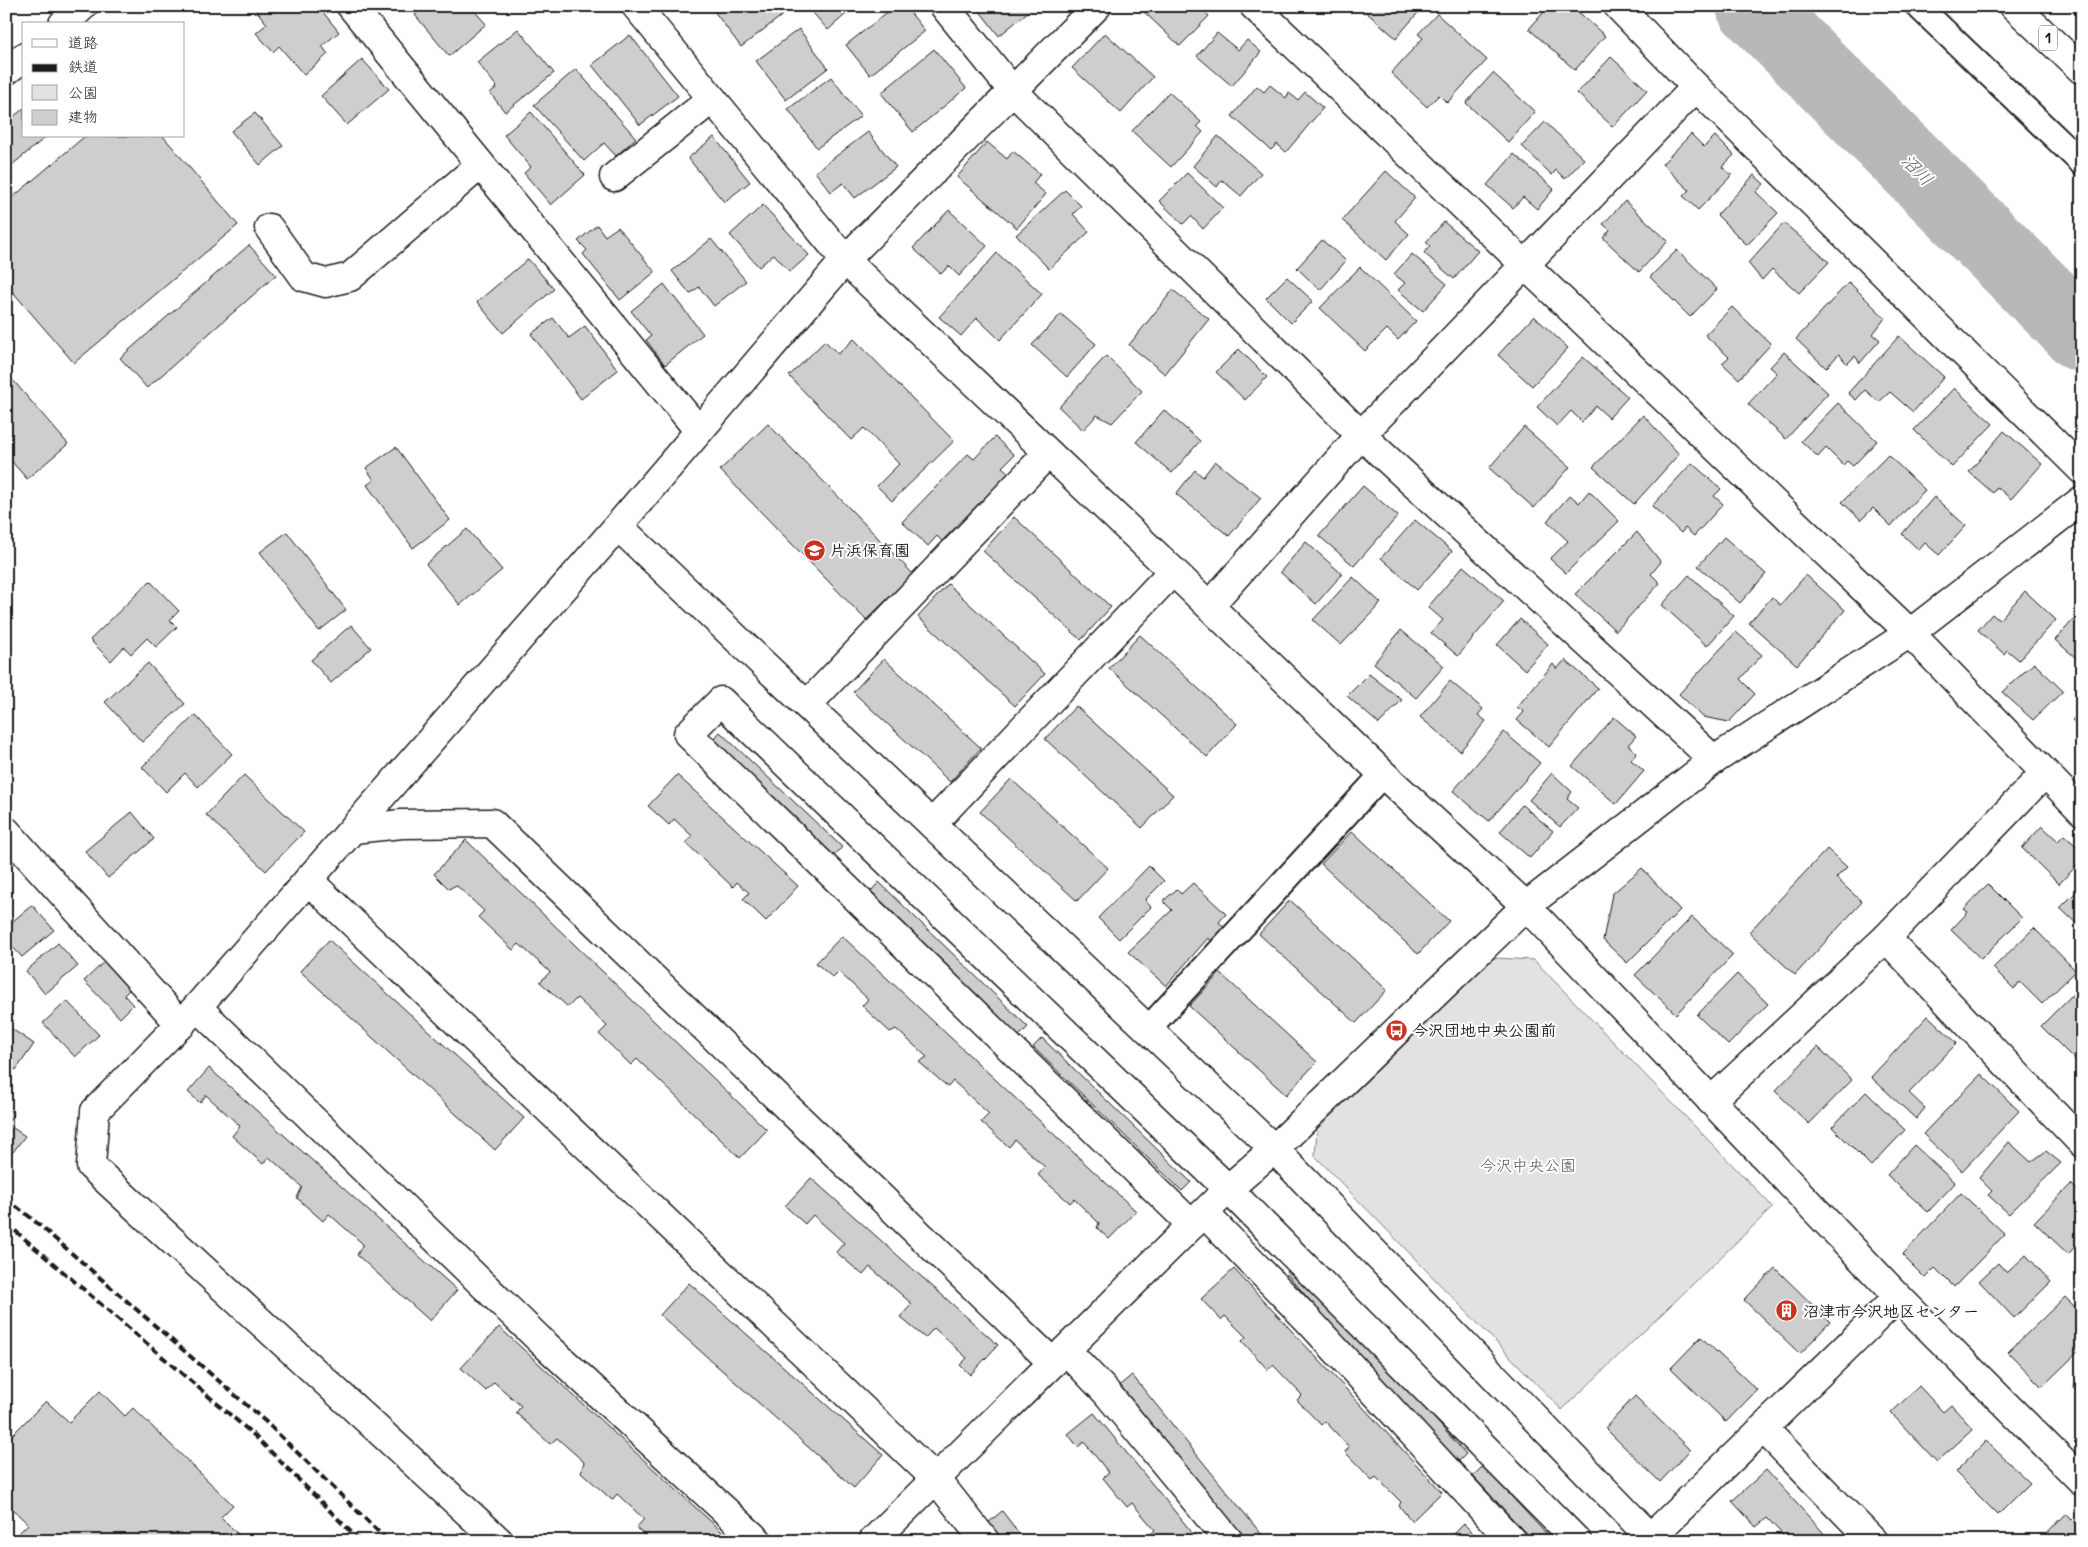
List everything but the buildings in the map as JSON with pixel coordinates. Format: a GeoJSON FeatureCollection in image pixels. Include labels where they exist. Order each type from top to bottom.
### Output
{"type":"FeatureCollection","features":[{"type":"Feature","properties":{"kind":"main road"},"geometry":{"type":"LineString","coordinates":[[351,6],[699,431]]}},
{"type":"Feature","properties":{"kind":"main road"},"geometry":{"type":"LineString","coordinates":[[636,6],[845,260],[1210,605],[1383,774],[1526,906],[1898,1296],[2082,1482]]}},
{"type":"Feature","properties":{"kind":"main road"},"geometry":{"type":"LineString","coordinates":[[944,6],[1012,90],[1361,435],[1714,760]]}},
{"type":"Feature","properties":{"kind":"main road"},"geometry":{"type":"LineString","coordinates":[[499,1541],[91,1166],[95,1112],[189,1016],[618,526],[845,260],[1097,6]]}},
{"type":"Feature","properties":{"kind":"main road"},"geometry":{"type":"LineString","coordinates":[[1254,6],[1910,633],[2082,811]]}},
{"type":"Feature","properties":{"kind":"main road"},"geometry":{"type":"LineString","coordinates":[[1618,6],[1696,87],[2082,470]]}},
{"type":"Feature","properties":{"kind":"main road","name":"1"},"geometry":{"type":"LineString","coordinates":[[2014,6],[2082,70]]}},
{"type":"Feature","properties":{"kind":"main road"},"geometry":{"type":"LineString","coordinates":[[6,72],[22,59]]}},
{"type":"Feature","properties":{"kind":"main road"},"geometry":{"type":"LineString","coordinates":[[1210,605],[1361,435],[1696,87]]}},
{"type":"Feature","properties":{"kind":"main road"},"geometry":{"type":"LineString","coordinates":[[614,177],[712,99]]}},
{"type":"Feature","properties":{"kind":"main road"},"geometry":{"type":"LineString","coordinates":[[269,228],[304,277],[326,283],[350,277],[480,165]]}},
{"type":"Feature","properties":{"kind":"main road"},"geometry":{"type":"LineString","coordinates":[[807,705],[1048,453]]}},
{"type":"Feature","properties":{"kind":"main road"},"geometry":{"type":"LineString","coordinates":[[873,1541],[1228,1189],[1274,1149],[1526,906],[1714,760],[1910,633],[2082,500]]}},
{"type":"Feature","properties":{"kind":"main road"},"geometry":{"type":"LineString","coordinates":[[618,526],[1274,1149],[1652,1539],[1898,1296]]}},
{"type":"Feature","properties":{"kind":"main road"},"geometry":{"type":"LineString","coordinates":[[932,824],[1173,571]]}},
{"type":"Feature","properties":{"kind":"main road"},"geometry":{"type":"LineString","coordinates":[[1512,1541],[1309,1321],[1198,1219],[688,734],[721,701],[1228,1189],[1577,1541]]}},
{"type":"Feature","properties":{"kind":"main road"},"geometry":{"type":"LineString","coordinates":[[1711,1101],[1886,938],[2045,774]]}},
{"type":"Feature","properties":{"kind":"main road"},"geometry":{"type":"LineString","coordinates":[[353,829],[402,824],[492,823],[1059,1356],[1106,1392],[1229,1541]]}},
{"type":"Feature","properties":{"kind":"main road"},"geometry":{"type":"LineString","coordinates":[[6,831],[189,1016],[758,1541]]}},
{"type":"Feature","properties":{"kind":"main road"},"geometry":{"type":"LineString","coordinates":[[308,880],[936,1479],[985,1541]]}},
{"type":"Feature","properties":{"kind":"main road"},"geometry":{"type":"LineString","coordinates":[[1886,938],[2082,1142]]}},
{"type":"Feature","properties":{"kind":"main road"},"geometry":{"type":"LineString","coordinates":[[1763,1428],[1872,1541]]}},
{"type":"Feature","properties":{"kind":"lane"},"geometry":{"type":"LineString","coordinates":[[1918,6],[2082,162]]}},
{"type":"Feature","properties":{"kind":"lane"},"geometry":{"type":"LineString","coordinates":[[1148,1029],[1383,774]]}},
{"type":"Feature","properties":{"kind":"green space","name":"今沢中央公園"},"geometry":{"type":"Polygon","coordinates":[[[1494,958],[1534,960],[1773,1207],[1562,1410],[1315,1156],[1317,1129],[1494,958]]]}},
{"type":"Feature","properties":{"kind":"waterway","name":"沼川"},"geometry":{"type":"LineString","coordinates":[[1753,6],[2082,335]]}},
{"type":"Feature","properties":{"kind":"railway"},"geometry":{"type":"LineString","coordinates":[[6,1199],[30,1217],[266,1422],[388,1541]]}},
{"type":"Feature","properties":{"kind":"railway"},"geometry":{"type":"LineString","coordinates":[[6,1223],[255,1436],[360,1541]]}},
{"type":"Feature","properties":{"kind":"place","name":"片浜保育園"},"geometry":{"type":"Point","coordinates":[814,550]}},
{"type":"Feature","properties":{"kind":"place","name":"今沢団地中央公園前"},"geometry":{"type":"Point","coordinates":[1396,1030]}},
{"type":"Feature","properties":{"kind":"place","name":"沼津市今沢地区センター"},"geometry":{"type":"Point","coordinates":[1787,1311]}}]}
